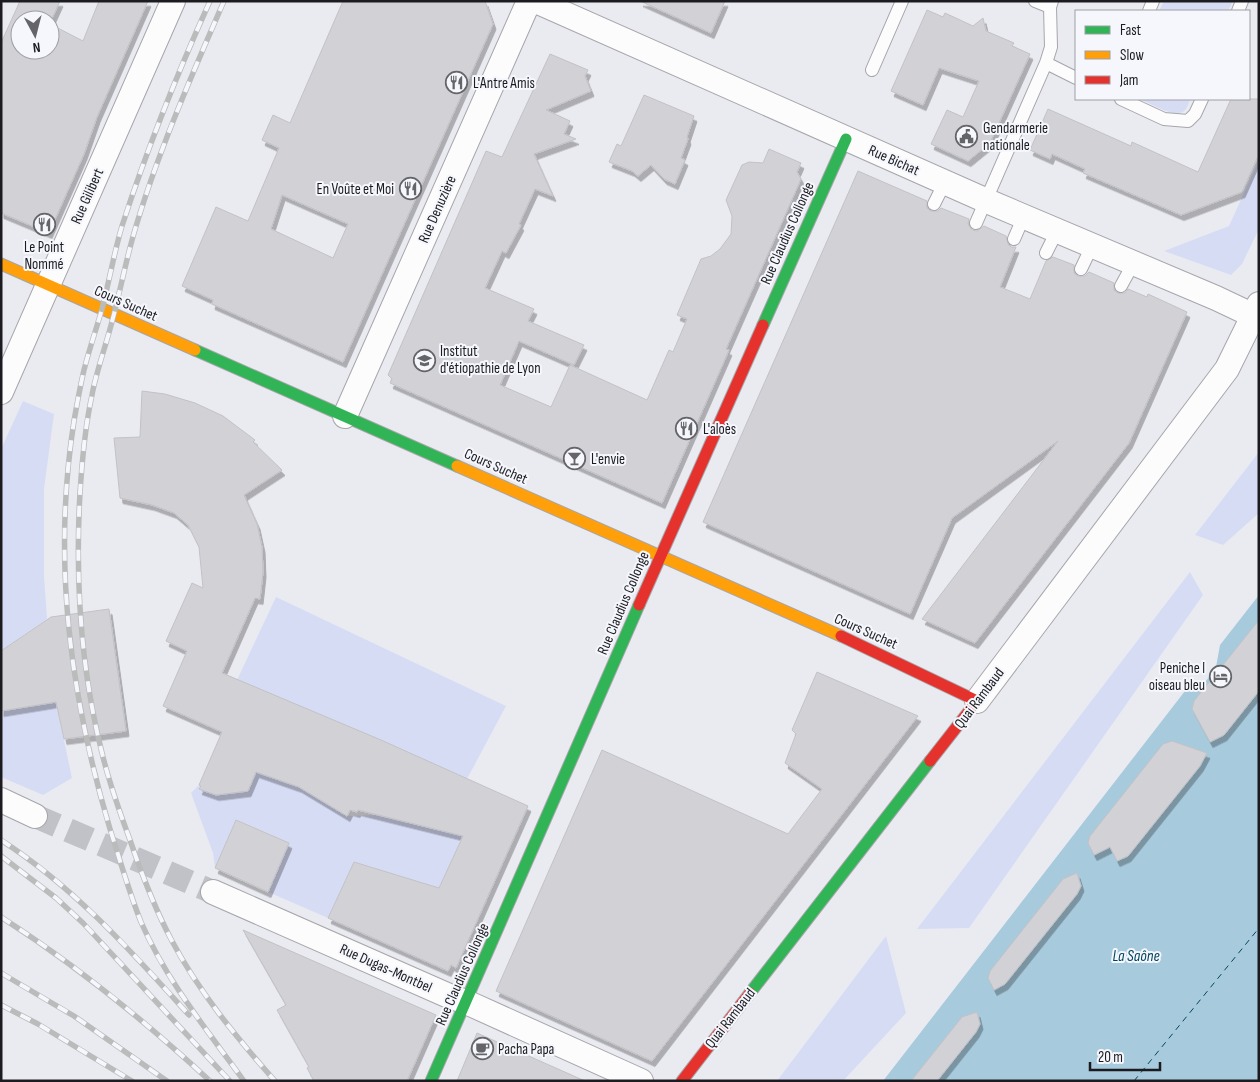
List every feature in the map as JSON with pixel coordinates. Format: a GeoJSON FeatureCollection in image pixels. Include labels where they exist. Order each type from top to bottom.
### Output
{"type":"FeatureCollection","features":[{"type":"Feature","properties":{"kind":"street","name":"Rue Gilibert"},"geometry":{"type":"LineString","coordinates":[[1,392],[173,1]]}},
{"type":"Feature","properties":{"kind":"street","name":"Rue Denuzière"},"geometry":{"type":"LineString","coordinates":[[346,416],[529,1]]}},
{"type":"Feature","properties":{"kind":"street","name":"Rue Bichat"},"geometry":{"type":"LineString","coordinates":[[536,1],[1133,264],[1216,298],[1257,312]]}},
{"type":"Feature","properties":{"kind":"street","name":"Rue Claudius Collonge"},"geometry":{"type":"LineString","coordinates":[[431,1081],[660,555],[846,139]]}},
{"type":"Feature","properties":{"kind":"street","name":"Cours Suchet"},"geometry":{"type":"LineString","coordinates":[[1,264],[882,654],[977,701]]}},
{"type":"Feature","properties":{"kind":"street","name":"Quai Rambaud"},"geometry":{"type":"LineString","coordinates":[[682,1081],[977,701],[1227,369],[1257,312]]}},
{"type":"Feature","properties":{"kind":"street"},"geometry":{"type":"LineString","coordinates":[[1,800],[36,816]]}},
{"type":"Feature","properties":{"kind":"street","name":"Rue Dugas-Montbel"},"geometry":{"type":"LineString","coordinates":[[213,892],[466,1002],[641,1081]]}},
{"type":"Feature","properties":{"kind":"lane"},"geometry":{"type":"LineString","coordinates":[[872,70],[902,1]]}},
{"type":"Feature","properties":{"kind":"lane"},"geometry":{"type":"LineString","coordinates":[[976,223],[1046,64],[1051,47],[1051,4],[1035,1]]}},
{"type":"Feature","properties":{"kind":"lane"},"geometry":{"type":"LineString","coordinates":[[1046,64],[1075,78]]}},
{"type":"Feature","properties":{"kind":"lane"},"geometry":{"type":"LineString","coordinates":[[1122,100],[1164,119],[1188,121],[1195,114],[1202,100]]}},
{"type":"Feature","properties":{"kind":"lane"},"geometry":{"type":"LineString","coordinates":[[934,204],[945,182]]}},
{"type":"Feature","properties":{"kind":"lane"},"geometry":{"type":"LineString","coordinates":[[1014,239],[1024,216]]}},
{"type":"Feature","properties":{"kind":"lane"},"geometry":{"type":"LineString","coordinates":[[1046,254],[1057,231]]}},
{"type":"Feature","properties":{"kind":"lane"},"geometry":{"type":"LineString","coordinates":[[1081,268],[1092,246]]}},
{"type":"Feature","properties":{"kind":"lane"},"geometry":{"type":"LineString","coordinates":[[1122,286],[1133,264]]}},
{"type":"Feature","properties":{"kind":"shaded area"},"geometry":{"type":"Polygon","coordinates":[[[1164,1],[1233,1],[1228,10],[1160,10],[1164,1]]]}},
{"type":"Feature","properties":{"kind":"shaded area"},"geometry":{"type":"Polygon","coordinates":[[[1142,100],[1190,100],[1188,106],[1181,113],[1163,110],[1142,100]]]}},
{"type":"Feature","properties":{"kind":"shaded area"},"geometry":{"type":"Polygon","coordinates":[[[1259,160],[1259,229],[1242,264],[1231,275],[1164,251],[1229,226],[1259,160]]]}},
{"type":"Feature","properties":{"kind":"shaded area"},"geometry":{"type":"Polygon","coordinates":[[[23,401],[54,414],[44,489],[44,576],[47,619],[1,651],[1,449],[23,401]]]}},
{"type":"Feature","properties":{"kind":"shaded area"},"geometry":{"type":"Polygon","coordinates":[[[1259,452],[1259,513],[1223,545],[1195,535],[1259,452]]]}},
{"type":"Feature","properties":{"kind":"shaded area"},"geometry":{"type":"Polygon","coordinates":[[[1190,572],[1203,595],[969,928],[917,929],[1190,572]]]}},
{"type":"Feature","properties":{"kind":"shaded area"},"geometry":{"type":"Polygon","coordinates":[[[276,597],[506,706],[467,779],[237,680],[276,597]]]}},
{"type":"Feature","properties":{"kind":"shaded area"},"geometry":{"type":"Polygon","coordinates":[[[56,702],[72,778],[43,795],[1,777],[1,710],[56,702]]]}},
{"type":"Feature","properties":{"kind":"shaded area"},"geometry":{"type":"Polygon","coordinates":[[[256,772],[299,787],[347,816],[378,815],[437,830],[442,823],[464,833],[430,911],[415,881],[354,862],[328,918],[268,892],[289,843],[237,820],[215,868],[213,853],[191,793],[199,785],[201,786],[200,789],[221,794],[248,791],[256,772]]]}},
{"type":"Feature","properties":{"kind":"shaded area"},"geometry":{"type":"Polygon","coordinates":[[[886,936],[906,1013],[843,1081],[777,1081],[886,936]]]}},
{"type":"Feature","properties":{"kind":"water","name":"La Saône"},"geometry":{"type":"Polygon","coordinates":[[[1259,595],[1259,1081],[883,1081],[1185,691],[1206,681],[1216,667],[1220,645],[1259,595]]]}},
{"type":"Feature","properties":{"kind":"building"},"geometry":{"type":"Polygon","coordinates":[[[20,1],[60,1],[56,10],[16,10],[20,1]]]}},
{"type":"Feature","properties":{"kind":"building"},"geometry":{"type":"Polygon","coordinates":[[[99,1],[148,1],[49,233],[1,213],[1,43],[10,23],[10,60],[60,60],[60,29],[83,41],[99,1]]]}},
{"type":"Feature","properties":{"kind":"building"},"geometry":{"type":"Polygon","coordinates":[[[343,1],[485,1],[493,24],[343,362],[212,304],[213,300],[182,286],[216,207],[248,221],[279,148],[262,140],[273,115],[290,123],[343,1]],[[282,195],[271,229],[333,258],[348,224],[282,195]]]}},
{"type":"Feature","properties":{"kind":"building"},"geometry":{"type":"Polygon","coordinates":[[[640,1],[725,1],[711,33],[640,1]]]}},
{"type":"Feature","properties":{"kind":"building"},"geometry":{"type":"Polygon","coordinates":[[[927,10],[943,17],[945,13],[973,26],[983,18],[986,31],[1014,43],[1012,46],[1030,54],[990,143],[968,161],[931,144],[947,110],[963,117],[979,81],[939,68],[923,105],[891,91],[927,10]]]}},
{"type":"Feature","properties":{"kind":"building"},"geometry":{"type":"Polygon","coordinates":[[[550,54],[588,70],[585,76],[591,91],[546,110],[570,121],[564,134],[576,139],[534,154],[553,196],[535,189],[519,224],[521,225],[506,253],[502,251],[485,288],[534,309],[528,321],[584,345],[574,365],[519,341],[500,385],[551,407],[570,365],[647,400],[669,350],[673,352],[687,319],[677,315],[701,259],[711,256],[720,249],[731,234],[732,216],[726,200],[742,165],[749,162],[763,163],[769,149],[801,163],[797,172],[801,179],[726,349],[729,350],[662,503],[390,383],[392,379],[388,375],[486,151],[502,157],[550,54]]]}},
{"type":"Feature","properties":{"kind":"building"},"geometry":{"type":"Polygon","coordinates":[[[644,95],[694,116],[681,158],[685,160],[675,184],[664,179],[651,165],[638,176],[632,171],[609,162],[617,144],[621,146],[644,95]]]}},
{"type":"Feature","properties":{"kind":"building"},"geometry":{"type":"Polygon","coordinates":[[[1259,99],[1259,154],[1242,192],[1181,215],[1083,173],[1085,169],[1052,154],[1050,159],[1030,150],[1048,109],[1131,146],[1132,142],[1198,172],[1231,100],[1259,99]]]}},
{"type":"Feature","properties":{"kind":"building"},"geometry":{"type":"Polygon","coordinates":[[[858,171],[927,201],[927,208],[931,211],[938,211],[941,208],[969,219],[968,224],[972,230],[977,231],[984,226],[1006,236],[1008,244],[1011,247],[1016,247],[1000,287],[1030,299],[1046,261],[1053,257],[1074,265],[1074,273],[1078,276],[1085,276],[1089,272],[1114,283],[1114,290],[1118,293],[1125,293],[1128,289],[1147,297],[1148,294],[1187,312],[1129,443],[975,643],[922,619],[1058,441],[952,518],[910,614],[703,522],[858,171]]]}},
{"type":"Feature","properties":{"kind":"building"},"geometry":{"type":"Polygon","coordinates":[[[142,391],[165,394],[195,403],[223,416],[255,440],[253,442],[282,470],[244,495],[257,524],[262,547],[263,572],[260,599],[255,598],[222,673],[381,740],[528,806],[456,968],[451,965],[448,971],[328,918],[354,862],[439,888],[463,836],[358,810],[357,812],[350,810],[347,816],[299,787],[256,772],[248,791],[216,795],[199,789],[222,732],[163,706],[187,651],[166,641],[192,583],[203,588],[199,547],[188,525],[174,513],[152,505],[120,498],[114,438],[140,437],[142,391]]]}},
{"type":"Feature","properties":{"kind":"building"},"geometry":{"type":"Polygon","coordinates":[[[109,609],[126,731],[64,739],[56,702],[1,711],[1,651],[51,617],[109,609]]]}},
{"type":"Feature","properties":{"kind":"building"},"geometry":{"type":"Polygon","coordinates":[[[1259,620],[1259,691],[1224,735],[1210,742],[1192,709],[1194,701],[1259,620]]]}},
{"type":"Feature","properties":{"kind":"building"},"geometry":{"type":"Polygon","coordinates":[[[817,672],[918,716],[652,1061],[496,991],[602,750],[788,834],[822,789],[785,763],[796,734],[792,730],[817,672]]]}},
{"type":"Feature","properties":{"kind":"building"},"geometry":{"type":"Polygon","coordinates":[[[1172,741],[1207,753],[1200,766],[1128,856],[1117,861],[1110,847],[1094,855],[1088,843],[1090,836],[1163,744],[1172,741]]]}},
{"type":"Feature","properties":{"kind":"building"},"geometry":{"type":"Polygon","coordinates":[[[236,820],[289,843],[268,892],[215,868],[236,820]]]}},
{"type":"Feature","properties":{"kind":"building"},"geometry":{"type":"Polygon","coordinates":[[[1077,873],[1081,886],[1077,894],[1005,984],[994,990],[988,978],[990,971],[1063,879],[1077,873]]]}},
{"type":"Feature","properties":{"kind":"building"},"geometry":{"type":"Polygon","coordinates":[[[243,930],[436,1015],[407,1081],[314,1081],[307,1068],[309,1067],[277,1010],[286,1005],[243,930]]]}},
{"type":"Feature","properties":{"kind":"building"},"geometry":{"type":"Polygon","coordinates":[[[977,1012],[980,1024],[976,1032],[937,1081],[911,1081],[962,1017],[977,1012]]]}},
{"type":"Feature","properties":{"kind":"building"},"geometry":{"type":"Polygon","coordinates":[[[477,1033],[585,1081],[457,1081],[477,1033]]]}},
{"type":"Feature","properties":{"kind":"ferry route"},"geometry":{"type":"LineString","coordinates":[[1134,1081],[1259,928]]}},
{"type":"Feature","properties":{"kind":"tunnel"},"geometry":{"type":"LineString","coordinates":[[35,816],[213,892]]}},
{"type":"Feature","properties":{"kind":"railway"},"geometry":{"type":"LineString","coordinates":[[210,1],[163,112],[122,226],[102,309],[84,370],[74,421],[68,473],[65,576],[75,678],[84,728],[110,829],[132,899],[162,964],[202,1024],[244,1081]]}},
{"type":"Feature","properties":{"kind":"railway"},"geometry":{"type":"LineString","coordinates":[[224,1],[175,116],[143,203],[96,378],[87,419],[80,493],[79,593],[81,626],[95,725],[119,809],[149,892],[172,941],[194,978],[233,1031],[275,1081]]}},
{"type":"Feature","properties":{"kind":"railway"},"geometry":{"type":"LineString","coordinates":[[1,840],[53,878],[101,921],[189,1015]]}},
{"type":"Feature","properties":{"kind":"railway"},"geometry":{"type":"LineString","coordinates":[[1,856],[56,898],[83,923],[230,1081]]}},
{"type":"Feature","properties":{"kind":"railway"},"geometry":{"type":"LineString","coordinates":[[1,917],[56,954],[109,994],[210,1081]]}},
{"type":"Feature","properties":{"kind":"railway"},"geometry":{"type":"LineString","coordinates":[[1,973],[74,1016],[167,1081]]}},
{"type":"Feature","properties":{"kind":"railway"},"geometry":{"type":"LineString","coordinates":[[1,1005],[38,1024],[132,1081]]}},
{"type":"Feature","properties":{"kind":"traffic: fast"},"geometry":{"type":"LineString","coordinates":[[763,325],[846,139]]}},
{"type":"Feature","properties":{"kind":"traffic: fast"},"geometry":{"type":"LineString","coordinates":[[195,350],[457,466]]}},
{"type":"Feature","properties":{"kind":"traffic: fast"},"geometry":{"type":"LineString","coordinates":[[431,1081],[639,605]]}},
{"type":"Feature","properties":{"kind":"traffic: fast"},"geometry":{"type":"LineString","coordinates":[[750,993],[930,761]]}},
{"type":"Feature","properties":{"kind":"traffic: slow"},"geometry":{"type":"LineString","coordinates":[[1,264],[195,350]]}},
{"type":"Feature","properties":{"kind":"traffic: slow"},"geometry":{"type":"LineString","coordinates":[[457,466],[841,636]]}},
{"type":"Feature","properties":{"kind":"traffic: jam"},"geometry":{"type":"LineString","coordinates":[[639,605],[763,325]]}},
{"type":"Feature","properties":{"kind":"traffic: jam"},"geometry":{"type":"LineString","coordinates":[[841,636],[977,701],[930,761]]}},
{"type":"Feature","properties":{"kind":"traffic: jam"},"geometry":{"type":"LineString","coordinates":[[682,1081],[750,993]]}},
{"type":"Feature","properties":{"kind":"place","name":"L'Antre Amis"},"geometry":{"type":"Point","coordinates":[457,83]}},
{"type":"Feature","properties":{"kind":"place","name":"Gendarmerie nationale"},"geometry":{"type":"Point","coordinates":[967,137]}},
{"type":"Feature","properties":{"kind":"place","name":"En Voûte et Moi"},"geometry":{"type":"Point","coordinates":[410,189]}},
{"type":"Feature","properties":{"kind":"place","name":"Le Point Nommé"},"geometry":{"type":"Point","coordinates":[44,224]}},
{"type":"Feature","properties":{"kind":"place","name":"Institut d'étiopathie de Lyon"},"geometry":{"type":"Point","coordinates":[424,360]}},
{"type":"Feature","properties":{"kind":"place","name":"L'aloès"},"geometry":{"type":"Point","coordinates":[687,429]}},
{"type":"Feature","properties":{"kind":"place","name":"L'envie"},"geometry":{"type":"Point","coordinates":[575,459]}},
{"type":"Feature","properties":{"kind":"place","name":"Peniche l oiseau bleu"},"geometry":{"type":"Point","coordinates":[1221,677]}},
{"type":"Feature","properties":{"kind":"place","name":"Pacha Papa"},"geometry":{"type":"Point","coordinates":[482,1049]}}]}
